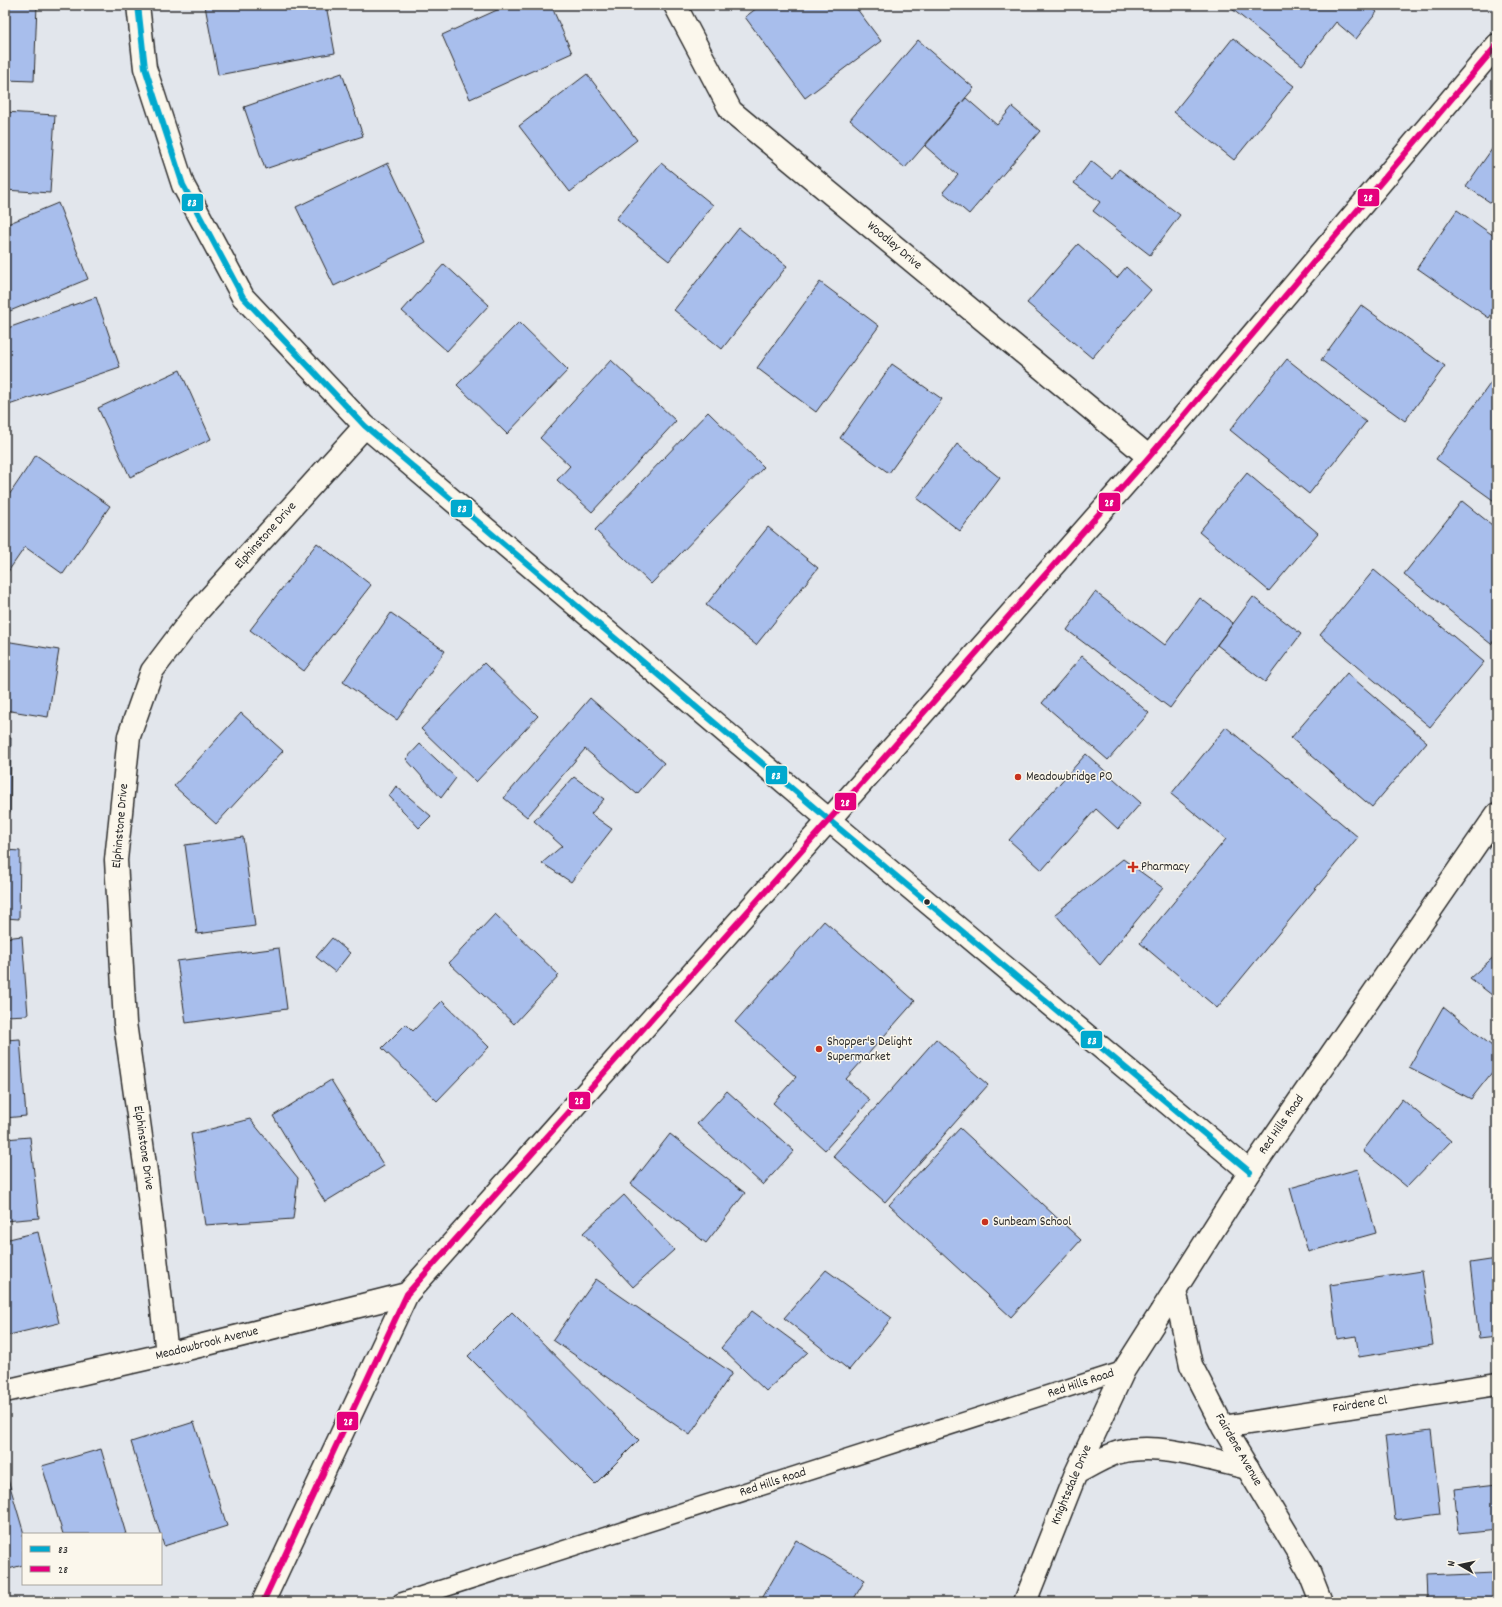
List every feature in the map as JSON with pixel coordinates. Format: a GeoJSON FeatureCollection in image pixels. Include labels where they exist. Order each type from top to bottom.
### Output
{"type":"FeatureCollection","features":[{"type":"Feature","properties":{"kind":"street"},"geometry":{"type":"LineString","coordinates":[[138,5],[145,68],[183,184],[243,297],[365,426],[829,820],[1250,1172]]}},
{"type":"Feature","properties":{"kind":"street","name":"Woodley Drive"},"geometry":{"type":"LineString","coordinates":[[675,5],[731,111],[1149,457]]}},
{"type":"Feature","properties":{"kind":"street"},"geometry":{"type":"LineString","coordinates":[[263,1602],[407,1294],[829,820],[1149,457],[1497,45]]}},
{"type":"Feature","properties":{"kind":"street","name":"Elphinstone Drive"},"geometry":{"type":"LineString","coordinates":[[167,1354],[148,1180],[125,1022],[116,860],[129,736],[152,671],[156,665],[196,613],[365,426]]}},
{"type":"Feature","properties":{"kind":"street","name":"Red Hills Road"},"geometry":{"type":"LineString","coordinates":[[1124,1370],[1250,1172],[1494,824]]}},
{"type":"Feature","properties":{"kind":"street","name":"Fairdene Avenue"},"geometry":{"type":"LineString","coordinates":[[1175,1290],[1191,1365],[1223,1427],[1308,1569],[1321,1602]]}},
{"type":"Feature","properties":{"kind":"street","name":"Meadowbrook Avenue"},"geometry":{"type":"LineString","coordinates":[[5,1391],[167,1354],[407,1294]]}},
{"type":"Feature","properties":{"kind":"street","name":"Knightsdale Drive"},"geometry":{"type":"LineString","coordinates":[[1025,1602],[1076,1473],[1124,1370]]}},
{"type":"Feature","properties":{"kind":"street","name":"Fairdene Cl"},"geometry":{"type":"LineString","coordinates":[[1223,1427],[1497,1384]]}},
{"type":"Feature","properties":{"kind":"street"},"geometry":{"type":"LineString","coordinates":[[1076,1473],[1120,1452],[1148,1449],[1188,1453],[1218,1462],[1248,1468]]}},
{"type":"Feature","properties":{"kind":"lane","name":"Red Hills Road"},"geometry":{"type":"LineString","coordinates":[[401,1602],[1124,1370]]}},
{"type":"Feature","properties":{"kind":"building"},"geometry":{"type":"Polygon","coordinates":[[[5,5],[37,5],[34,81],[5,80],[5,5]]]}},
{"type":"Feature","properties":{"kind":"building"},"geometry":{"type":"Polygon","coordinates":[[[326,5],[335,53],[218,75],[205,6],[326,5]]]}},
{"type":"Feature","properties":{"kind":"building"},"geometry":{"type":"Polygon","coordinates":[[[508,5],[551,5],[572,53],[470,99],[442,35],[508,5]]]}},
{"type":"Feature","properties":{"kind":"building"},"geometry":{"type":"Polygon","coordinates":[[[761,5],[854,5],[881,41],[805,98],[745,17],[761,5]]]}},
{"type":"Feature","properties":{"kind":"building"},"geometry":{"type":"Polygon","coordinates":[[[1227,5],[1369,5],[1377,12],[1356,39],[1336,22],[1302,65],[1227,5]]]}},
{"type":"Feature","properties":{"kind":"building"},"geometry":{"type":"Polygon","coordinates":[[[1233,38],[1294,86],[1234,160],[1174,112],[1233,38]]]}},
{"type":"Feature","properties":{"kind":"building"},"geometry":{"type":"Polygon","coordinates":[[[918,40],[974,88],[905,168],[850,120],[918,40]]]}},
{"type":"Feature","properties":{"kind":"building"},"geometry":{"type":"Polygon","coordinates":[[[342,73],[363,136],[265,169],[244,107],[342,73]]]}},
{"type":"Feature","properties":{"kind":"building"},"geometry":{"type":"Polygon","coordinates":[[[587,74],[637,140],[570,192],[519,126],[587,74]]]}},
{"type":"Feature","properties":{"kind":"building"},"geometry":{"type":"Polygon","coordinates":[[[966,98],[997,125],[1012,107],[1040,131],[969,214],[943,192],[958,175],[925,146],[966,98]]]}},
{"type":"Feature","properties":{"kind":"building"},"geometry":{"type":"Polygon","coordinates":[[[5,112],[55,115],[50,193],[5,190],[5,112]]]}},
{"type":"Feature","properties":{"kind":"building"},"geometry":{"type":"Polygon","coordinates":[[[1497,142],[1497,207],[1466,186],[1497,142]]]}},
{"type":"Feature","properties":{"kind":"building"},"geometry":{"type":"Polygon","coordinates":[[[1091,161],[1112,178],[1119,169],[1180,215],[1150,255],[1093,211],[1100,202],[1074,183],[1091,161]]]}},
{"type":"Feature","properties":{"kind":"building"},"geometry":{"type":"Polygon","coordinates":[[[388,163],[425,242],[334,286],[296,207],[388,163]]]}},
{"type":"Feature","properties":{"kind":"building"},"geometry":{"type":"Polygon","coordinates":[[[661,163],[713,205],[669,261],[616,219],[661,163]]]}},
{"type":"Feature","properties":{"kind":"building"},"geometry":{"type":"Polygon","coordinates":[[[58,203],[88,279],[5,313],[5,225],[58,203]]]}},
{"type":"Feature","properties":{"kind":"building"},"geometry":{"type":"Polygon","coordinates":[[[1457,210],[1497,238],[1497,306],[1489,318],[1417,268],[1457,210]]]}},
{"type":"Feature","properties":{"kind":"building"},"geometry":{"type":"Polygon","coordinates":[[[739,228],[787,266],[722,349],[674,310],[739,228]]]}},
{"type":"Feature","properties":{"kind":"building"},"geometry":{"type":"Polygon","coordinates":[[[1078,244],[1117,278],[1126,267],[1151,290],[1092,358],[1027,303],[1078,244]]]}},
{"type":"Feature","properties":{"kind":"building"},"geometry":{"type":"Polygon","coordinates":[[[444,264],[489,305],[447,351],[402,311],[444,264]]]}},
{"type":"Feature","properties":{"kind":"building"},"geometry":{"type":"Polygon","coordinates":[[[820,282],[879,326],[816,412],[757,368],[820,282]]]}},
{"type":"Feature","properties":{"kind":"building"},"geometry":{"type":"Polygon","coordinates":[[[96,297],[120,367],[6,406],[5,329],[96,297]]]}},
{"type":"Feature","properties":{"kind":"building"},"geometry":{"type":"Polygon","coordinates":[[[1361,305],[1445,366],[1405,421],[1321,360],[1361,305]]]}},
{"type":"Feature","properties":{"kind":"building"},"geometry":{"type":"Polygon","coordinates":[[[519,322],[568,370],[507,434],[457,385],[519,322]]]}},
{"type":"Feature","properties":{"kind":"building"},"geometry":{"type":"Polygon","coordinates":[[[1287,359],[1366,422],[1309,494],[1230,430],[1287,359]]]}},
{"type":"Feature","properties":{"kind":"building"},"geometry":{"type":"Polygon","coordinates":[[[611,360],[676,421],[592,512],[557,480],[570,466],[540,438],[611,360]]]}},
{"type":"Feature","properties":{"kind":"building"},"geometry":{"type":"Polygon","coordinates":[[[892,364],[942,399],[889,473],[840,438],[892,364]]]}},
{"type":"Feature","properties":{"kind":"building"},"geometry":{"type":"Polygon","coordinates":[[[180,370],[211,439],[130,477],[98,408],[180,370]]]}},
{"type":"Feature","properties":{"kind":"building"},"geometry":{"type":"Polygon","coordinates":[[[1497,374],[1497,503],[1436,459],[1497,374]]]}},
{"type":"Feature","properties":{"kind":"building"},"geometry":{"type":"Polygon","coordinates":[[[708,412],[764,467],[651,584],[595,530],[708,412]]]}},
{"type":"Feature","properties":{"kind":"building"},"geometry":{"type":"Polygon","coordinates":[[[957,444],[1000,478],[960,531],[917,498],[957,444]]]}},
{"type":"Feature","properties":{"kind":"building"},"geometry":{"type":"Polygon","coordinates":[[[36,455],[110,506],[63,574],[25,547],[5,576],[5,501],[36,455]]]}},
{"type":"Feature","properties":{"kind":"building"},"geometry":{"type":"Polygon","coordinates":[[[1247,473],[1318,533],[1269,591],[1199,532],[1247,473]]]}},
{"type":"Feature","properties":{"kind":"building"},"geometry":{"type":"Polygon","coordinates":[[[1462,501],[1497,529],[1497,637],[1491,644],[1404,574],[1462,501]]]}},
{"type":"Feature","properties":{"kind":"building"},"geometry":{"type":"Polygon","coordinates":[[[768,527],[818,568],[756,645],[706,605],[768,527]]]}},
{"type":"Feature","properties":{"kind":"building"},"geometry":{"type":"Polygon","coordinates":[[[317,543],[371,585],[304,671],[250,630],[317,543]]]}},
{"type":"Feature","properties":{"kind":"building"},"geometry":{"type":"Polygon","coordinates":[[[1374,570],[1484,662],[1430,727],[1320,635],[1374,570]]]}},
{"type":"Feature","properties":{"kind":"building"},"geometry":{"type":"Polygon","coordinates":[[[1095,592],[1165,645],[1200,598],[1233,623],[1170,708],[1067,630],[1095,592]]]}},
{"type":"Feature","properties":{"kind":"building"},"geometry":{"type":"Polygon","coordinates":[[[1253,597],[1301,634],[1265,682],[1217,645],[1253,597]]]}},
{"type":"Feature","properties":{"kind":"building"},"geometry":{"type":"Polygon","coordinates":[[[391,613],[445,651],[397,720],[343,682],[391,613]]]}},
{"type":"Feature","properties":{"kind":"building"},"geometry":{"type":"Polygon","coordinates":[[[5,641],[59,650],[48,717],[5,710],[5,641]]]}},
{"type":"Feature","properties":{"kind":"building"},"geometry":{"type":"Polygon","coordinates":[[[1082,656],[1149,713],[1108,760],[1042,703],[1082,656]]]}},
{"type":"Feature","properties":{"kind":"building"},"geometry":{"type":"Polygon","coordinates":[[[484,663],[538,716],[476,782],[421,729],[484,663]]]}},
{"type":"Feature","properties":{"kind":"building"},"geometry":{"type":"Polygon","coordinates":[[[1347,673],[1427,742],[1372,807],[1291,738],[1347,673]]]}},
{"type":"Feature","properties":{"kind":"building"},"geometry":{"type":"Polygon","coordinates":[[[590,698],[664,763],[637,794],[585,749],[527,817],[504,798],[590,698]]]}},
{"type":"Feature","properties":{"kind":"building"},"geometry":{"type":"Polygon","coordinates":[[[241,713],[283,751],[216,824],[174,786],[241,713]]]}},
{"type":"Feature","properties":{"kind":"building"},"geometry":{"type":"Polygon","coordinates":[[[1226,727],[1358,837],[1217,1008],[1140,943],[1226,839],[1171,794],[1226,727]]]}},
{"type":"Feature","properties":{"kind":"building"},"geometry":{"type":"Polygon","coordinates":[[[5,738],[11,738],[10,813],[5,813],[5,738]]]}},
{"type":"Feature","properties":{"kind":"building"},"geometry":{"type":"Polygon","coordinates":[[[420,744],[456,778],[441,798],[406,759],[420,744]]]}},
{"type":"Feature","properties":{"kind":"building"},"geometry":{"type":"Polygon","coordinates":[[[1086,754],[1141,803],[1118,829],[1096,809],[1042,870],[1009,840],[1086,754]]]}},
{"type":"Feature","properties":{"kind":"building"},"geometry":{"type":"Polygon","coordinates":[[[574,777],[604,799],[591,814],[612,829],[571,882],[542,863],[562,846],[534,821],[574,777]]]}},
{"type":"Feature","properties":{"kind":"building"},"geometry":{"type":"Polygon","coordinates":[[[396,786],[431,816],[419,828],[389,796],[396,786]]]}},
{"type":"Feature","properties":{"kind":"building"},"geometry":{"type":"Polygon","coordinates":[[[243,837],[255,926],[197,934],[185,845],[243,837]]]}},
{"type":"Feature","properties":{"kind":"building"},"geometry":{"type":"Polygon","coordinates":[[[5,850],[20,851],[19,919],[5,918],[5,850]]]}},
{"type":"Feature","properties":{"kind":"building"},"geometry":{"type":"Polygon","coordinates":[[[1123,859],[1163,888],[1100,965],[1055,914],[1123,859]]]}},
{"type":"Feature","properties":{"kind":"building"},"geometry":{"type":"Polygon","coordinates":[[[495,914],[559,975],[514,1024],[449,963],[495,914]]]}},
{"type":"Feature","properties":{"kind":"building","name":"Shopper's Delight Supermarket"},"geometry":{"type":"Polygon","coordinates":[[[824,921],[915,1001],[846,1079],[870,1100],[825,1150],[773,1103],[796,1077],[735,1022],[824,921]]]}},
{"type":"Feature","properties":{"kind":"building"},"geometry":{"type":"Polygon","coordinates":[[[22,936],[28,1015],[5,1016],[5,938],[22,936]]]}},
{"type":"Feature","properties":{"kind":"building"},"geometry":{"type":"Polygon","coordinates":[[[332,938],[350,953],[335,972],[316,957],[332,938]]]}},
{"type":"Feature","properties":{"kind":"building"},"geometry":{"type":"Polygon","coordinates":[[[279,948],[287,1009],[186,1023],[177,961],[279,948]]]}},
{"type":"Feature","properties":{"kind":"building"},"geometry":{"type":"Polygon","coordinates":[[[1497,954],[1497,999],[1470,978],[1497,954]]]}},
{"type":"Feature","properties":{"kind":"building"},"geometry":{"type":"Polygon","coordinates":[[[442,1001],[489,1047],[437,1101],[382,1048],[406,1024],[413,1031],[442,1001]]]}},
{"type":"Feature","properties":{"kind":"building"},"geometry":{"type":"Polygon","coordinates":[[[1443,1007],[1497,1050],[1497,1066],[1471,1099],[1409,1067],[1443,1007]]]}},
{"type":"Feature","properties":{"kind":"building"},"geometry":{"type":"Polygon","coordinates":[[[20,1039],[26,1116],[5,1118],[5,1040],[20,1039]]]}},
{"type":"Feature","properties":{"kind":"building"},"geometry":{"type":"Polygon","coordinates":[[[936,1039],[988,1085],[885,1202],[833,1156],[936,1039]]]}},
{"type":"Feature","properties":{"kind":"building"},"geometry":{"type":"Polygon","coordinates":[[[331,1080],[384,1166],[325,1202],[273,1116],[331,1080]]]}},
{"type":"Feature","properties":{"kind":"building"},"geometry":{"type":"Polygon","coordinates":[[[727,1091],[794,1151],[763,1185],[697,1124],[727,1091]]]}},
{"type":"Feature","properties":{"kind":"building"},"geometry":{"type":"Polygon","coordinates":[[[1402,1099],[1451,1141],[1407,1187],[1363,1151],[1402,1099]]]}},
{"type":"Feature","properties":{"kind":"building"},"geometry":{"type":"Polygon","coordinates":[[[250,1119],[298,1178],[293,1219],[205,1225],[191,1134],[250,1119]]]}},
{"type":"Feature","properties":{"kind":"building","name":"Sunbeam School"},"geometry":{"type":"Polygon","coordinates":[[[960,1128],[1081,1240],[1011,1317],[889,1205],[960,1128]]]}},
{"type":"Feature","properties":{"kind":"building"},"geometry":{"type":"Polygon","coordinates":[[[670,1134],[745,1193],[706,1243],[631,1184],[670,1134]]]}},
{"type":"Feature","properties":{"kind":"building"},"geometry":{"type":"Polygon","coordinates":[[[30,1137],[39,1218],[5,1221],[5,1139],[30,1137]]]}},
{"type":"Feature","properties":{"kind":"building"},"geometry":{"type":"Polygon","coordinates":[[[1358,1169],[1376,1233],[1308,1252],[1290,1188],[1358,1169]]]}},
{"type":"Feature","properties":{"kind":"building"},"geometry":{"type":"Polygon","coordinates":[[[624,1195],[674,1250],[633,1287],[583,1233],[624,1195]]]}},
{"type":"Feature","properties":{"kind":"building"},"geometry":{"type":"Polygon","coordinates":[[[38,1232],[59,1323],[5,1336],[5,1240],[38,1232]]]}},
{"type":"Feature","properties":{"kind":"building"},"geometry":{"type":"Polygon","coordinates":[[[1497,1259],[1497,1337],[1479,1339],[1470,1263],[1497,1259]]]}},
{"type":"Feature","properties":{"kind":"building"},"geometry":{"type":"Polygon","coordinates":[[[826,1270],[892,1318],[849,1370],[784,1318],[826,1270]]]}},
{"type":"Feature","properties":{"kind":"building"},"geometry":{"type":"Polygon","coordinates":[[[1422,1271],[1433,1345],[1359,1357],[1356,1336],[1337,1339],[1330,1285],[1422,1271]]]}},
{"type":"Feature","properties":{"kind":"building"},"geometry":{"type":"Polygon","coordinates":[[[596,1279],[732,1373],[690,1435],[553,1340],[596,1279]]]}},
{"type":"Feature","properties":{"kind":"building"},"geometry":{"type":"Polygon","coordinates":[[[752,1311],[808,1352],[766,1391],[721,1348],[752,1311]]]}},
{"type":"Feature","properties":{"kind":"building"},"geometry":{"type":"Polygon","coordinates":[[[512,1312],[639,1440],[595,1484],[468,1356],[512,1312]]]}},
{"type":"Feature","properties":{"kind":"building"},"geometry":{"type":"Polygon","coordinates":[[[194,1422],[227,1526],[164,1546],[162,1533],[160,1533],[131,1442],[194,1422]]]}},
{"type":"Feature","properties":{"kind":"building"},"geometry":{"type":"Polygon","coordinates":[[[1431,1430],[1440,1514],[1395,1520],[1385,1436],[1431,1430]]]}},
{"type":"Feature","properties":{"kind":"building"},"geometry":{"type":"Polygon","coordinates":[[[101,1449],[126,1533],[63,1533],[42,1466],[101,1449]]]}},
{"type":"Feature","properties":{"kind":"building"},"geometry":{"type":"Polygon","coordinates":[[[5,1469],[24,1533],[22,1533],[22,1565],[5,1570],[5,1469]]]}},
{"type":"Feature","properties":{"kind":"building"},"geometry":{"type":"Polygon","coordinates":[[[1497,1484],[1497,1530],[1459,1534],[1454,1489],[1497,1484]]]}},
{"type":"Feature","properties":{"kind":"building"},"geometry":{"type":"Polygon","coordinates":[[[796,1540],[865,1580],[852,1602],[760,1602],[796,1540]]]}},
{"type":"Feature","properties":{"kind":"building"},"geometry":{"type":"Polygon","coordinates":[[[1493,1573],[1494,1602],[1428,1602],[1427,1576],[1493,1573]]]}},
{"type":"Feature","properties":{"kind":"transit line","name":"83"},"geometry":{"type":"LineString","coordinates":[[138,5],[145,68],[183,185],[243,297],[365,426],[829,820],[1250,1172]]}},
{"type":"Feature","properties":{"kind":"transit line","name":"28"},"geometry":{"type":"LineString","coordinates":[[263,1602],[407,1294],[829,820],[1149,457],[1497,45]]}},
{"type":"Feature","properties":{"kind":"place","name":"Meadowbridge PO"},"geometry":{"type":"Point","coordinates":[1018,777]}},
{"type":"Feature","properties":{"kind":"place","name":"Pharmacy"},"geometry":{"type":"Point","coordinates":[1133,867]}},
{"type":"Feature","properties":{"kind":"place","name":"Shopper's Delight Supermarket"},"geometry":{"type":"Point","coordinates":[819,1049]}},
{"type":"Feature","properties":{"kind":"place","name":"Sunbeam School"},"geometry":{"type":"Point","coordinates":[985,1222]}}]}
